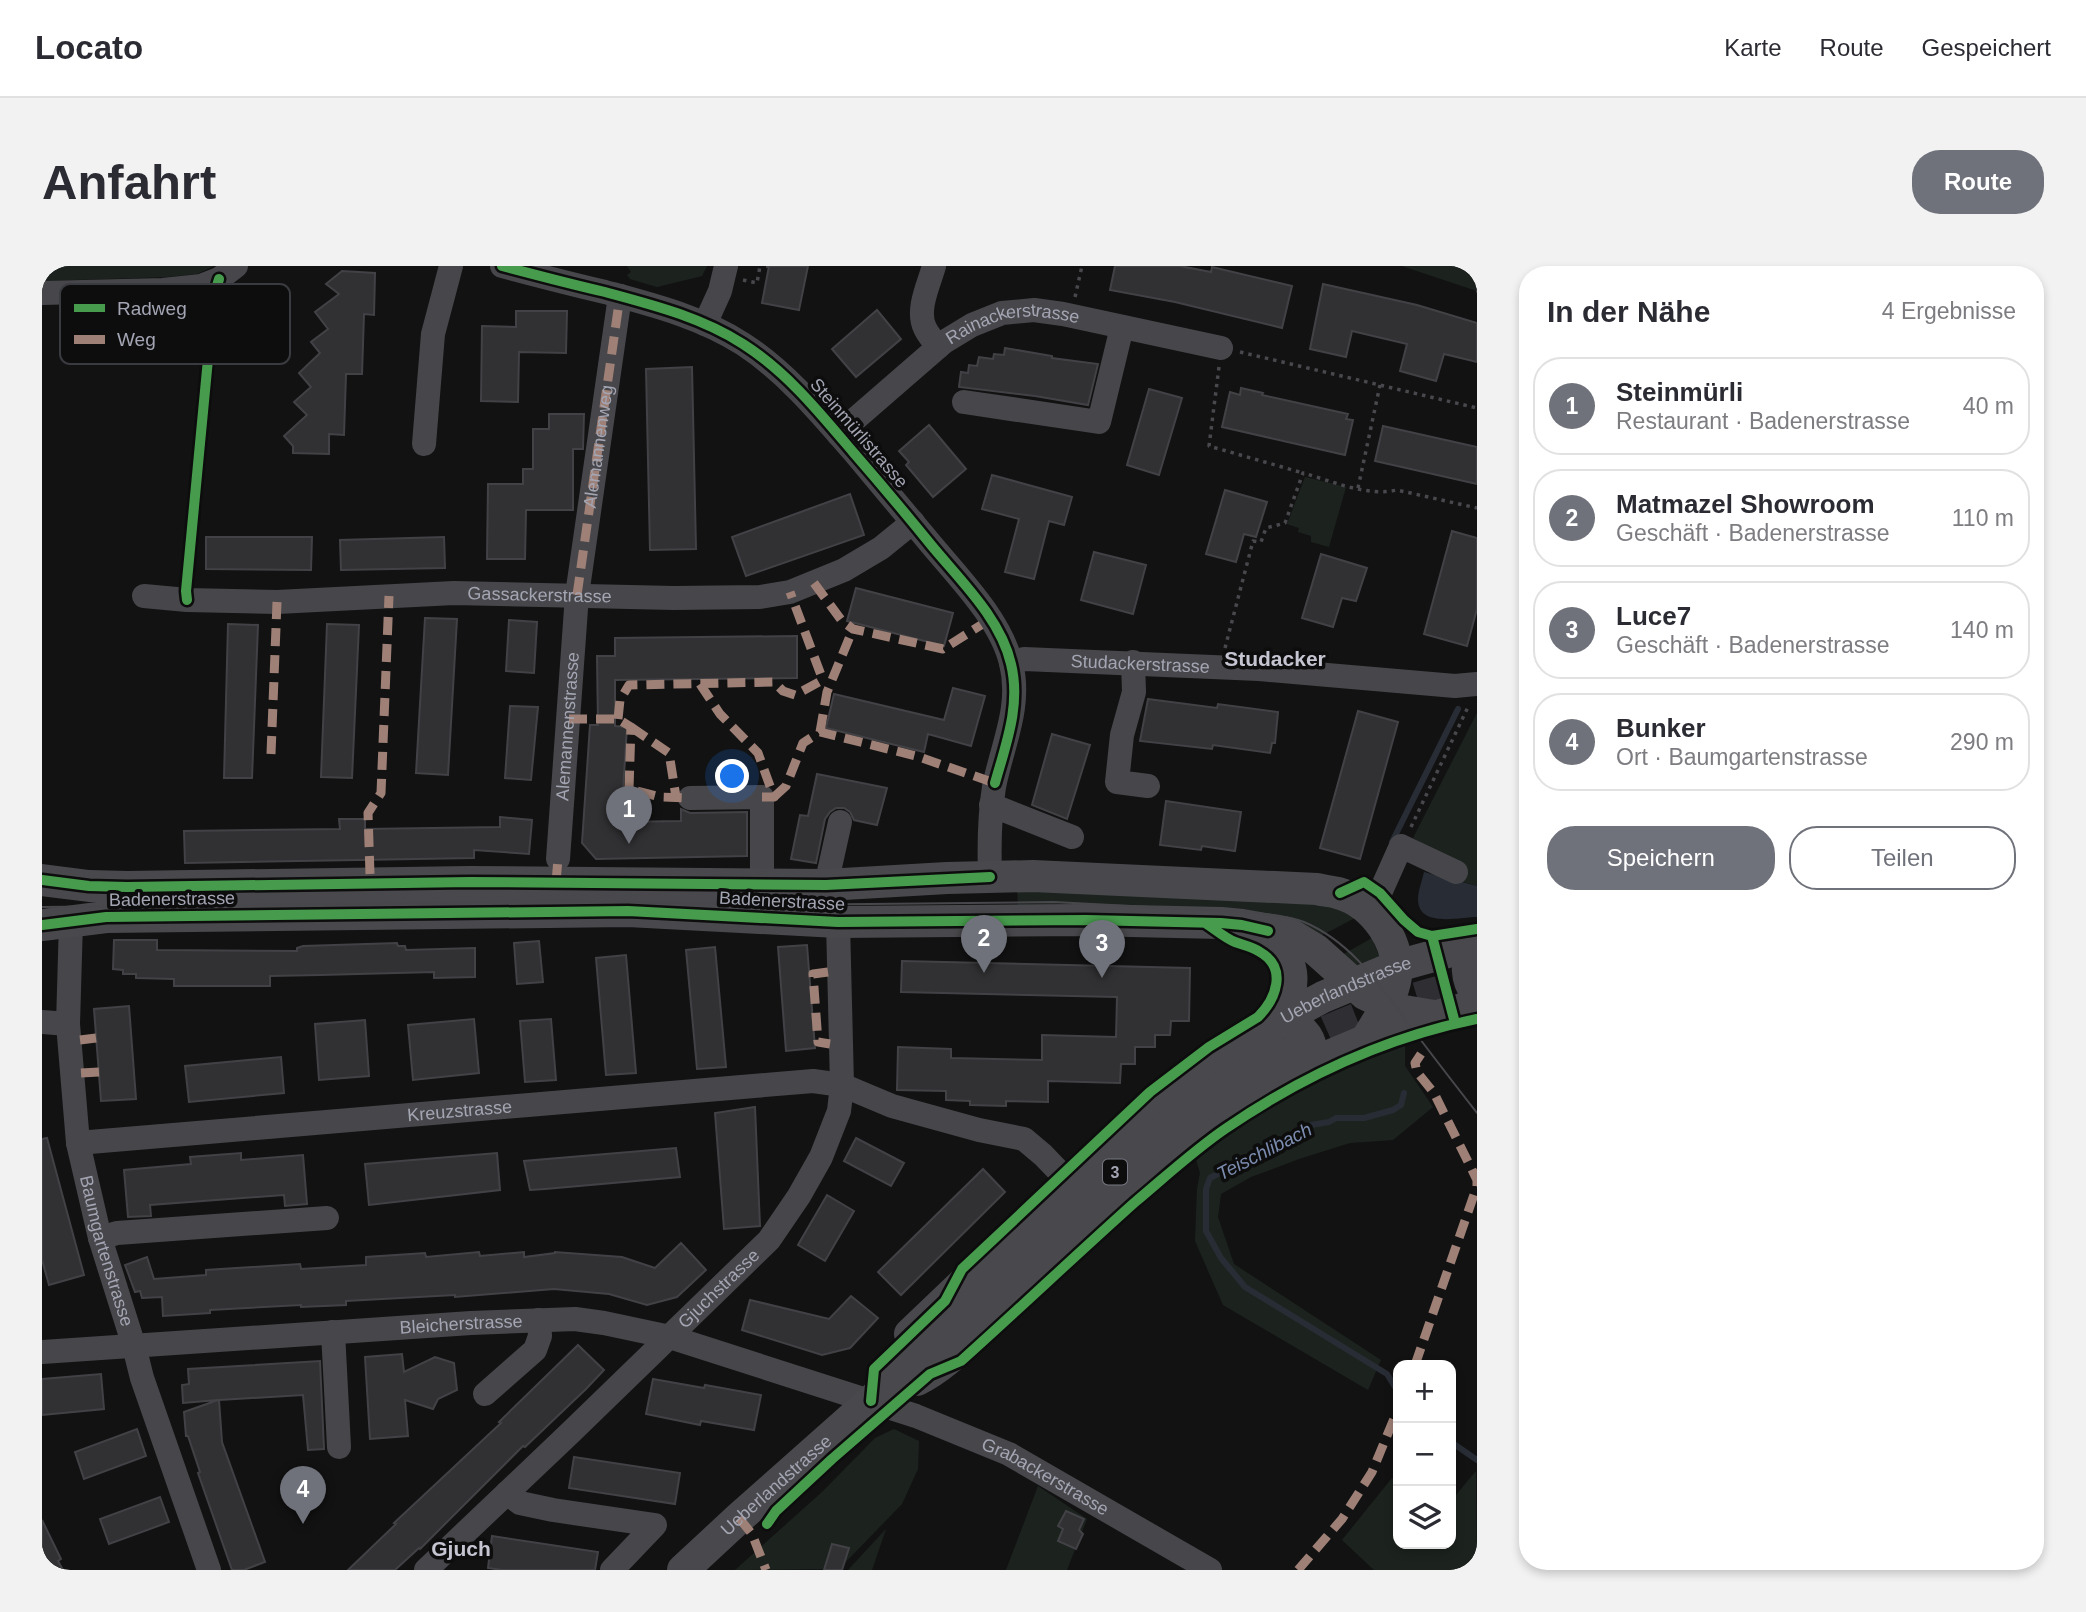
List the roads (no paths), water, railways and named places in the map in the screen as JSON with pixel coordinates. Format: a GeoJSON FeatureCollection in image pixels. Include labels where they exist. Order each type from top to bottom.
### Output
{"type":"FeatureCollection","features":[{"type":"Feature","properties":{"kind":"main road"},"geometry":{"type":"LineString","coordinates":[[990,877],[992,921]]}},
{"type":"Feature","properties":{"kind":"main road","name":"Badenerstrasse"},"geometry":{"type":"LineString","coordinates":[[49,881],[127,887],[470,882],[826,885],[1033,877],[1317,889],[1340,893],[1398,938],[1414,946],[1435,948],[1475,945]]}},
{"type":"Feature","properties":{"kind":"main road"},"geometry":{"type":"LineString","coordinates":[[49,881],[65,894],[57,923]]}},
{"type":"Feature","properties":{"kind":"main road"},"geometry":{"type":"LineString","coordinates":[[826,885],[838,922]]}},
{"type":"Feature","properties":{"kind":"main road","name":"Badenerstrasse"},"geometry":{"type":"LineString","coordinates":[[57,923],[106,917],[628,911],[838,922],[1086,920],[1221,923],[1288,933],[1316,950],[1366,995],[1412,1014],[1434,1016]]}},
{"type":"Feature","properties":{"kind":"main road"},"geometry":{"type":"LineString","coordinates":[[1366,1040],[1386,1005],[1396,979],[1397,966],[1392,944],[1376,919]]}},
{"type":"Feature","properties":{"kind":"main road"},"geometry":{"type":"LineString","coordinates":[[1268,931],[1284,951],[1293,978],[1292,989],[1281,1019],[1291,1022],[1306,1036],[1311,1045],[1312,1055],[1295,1059]]}},
{"type":"Feature","properties":{"kind":"main road"},"geometry":{"type":"LineString","coordinates":[[1475,945],[1468,958],[1466,970],[1477,995]]}},
{"type":"Feature","properties":{"kind":"main road","name":"Ueberlandstrasse"},"geometry":{"type":"LineString","coordinates":[[871,1401],[874,1369],[1164,1094],[1206,1063],[1281,1019],[1397,966],[1475,945]]}},
{"type":"Feature","properties":{"kind":"main road","name":"Ueberlandstrasse"},"geometry":{"type":"LineString","coordinates":[[683,1570],[871,1401],[930,1374],[1182,1145],[1258,1093],[1295,1059],[1366,1040],[1434,1016],[1477,1006]]}},
{"type":"Feature","properties":{"kind":"street"},"geometry":{"type":"LineString","coordinates":[[206,284],[219,279],[236,266]]}},
{"type":"Feature","properties":{"kind":"street"},"geometry":{"type":"LineString","coordinates":[[424,444],[433,334],[451,266]]}},
{"type":"Feature","properties":{"kind":"street","name":"Steinmürlistrasse"},"geometry":{"type":"LineString","coordinates":[[502,266],[671,310],[743,344],[803,395],[913,522],[991,618],[1003,639],[1011,663],[1015,692],[1012,722],[991,805],[988,834],[990,877]]}},
{"type":"Feature","properties":{"kind":"street"},"geometry":{"type":"LineString","coordinates":[[705,324],[717,299],[726,266]]}},
{"type":"Feature","properties":{"kind":"street"},"geometry":{"type":"LineString","coordinates":[[933,266],[922,313],[925,328],[938,347]]}},
{"type":"Feature","properties":{"kind":"street"},"geometry":{"type":"LineString","coordinates":[[42,293],[60,293]]}},
{"type":"Feature","properties":{"kind":"street","name":"Alemannenweg"},"geometry":{"type":"LineString","coordinates":[[577,595],[621,296]]}},
{"type":"Feature","properties":{"kind":"street","name":"Rainackerstrasse"},"geometry":{"type":"LineString","coordinates":[[838,434],[938,347],[971,325],[1002,313],[1034,310],[1221,348]]}},
{"type":"Feature","properties":{"kind":"street"},"geometry":{"type":"LineString","coordinates":[[964,402],[1099,422],[1122,327]]}},
{"type":"Feature","properties":{"kind":"street","name":"Gassackerstrasse"},"geometry":{"type":"LineString","coordinates":[[144,596],[277,602],[454,593],[674,598],[760,597],[790,592],[844,570],[881,548],[913,522]]}},
{"type":"Feature","properties":{"kind":"street","name":"Alemannenstrasse"},"geometry":{"type":"LineString","coordinates":[[558,859],[577,595]]}},
{"type":"Feature","properties":{"kind":"street","name":"Studackerstrasse"},"geometry":{"type":"LineString","coordinates":[[1011,663],[1024,659],[1220,666],[1455,686],[1475,692]]}},
{"type":"Feature","properties":{"kind":"street"},"geometry":{"type":"LineString","coordinates":[[1133,662],[1134,692],[1122,735],[1117,782],[1148,786]]}},
{"type":"Feature","properties":{"kind":"street"},"geometry":{"type":"LineString","coordinates":[[690,798],[762,797],[762,885]]}},
{"type":"Feature","properties":{"kind":"street"},"geometry":{"type":"LineString","coordinates":[[991,805],[1072,837]]}},
{"type":"Feature","properties":{"kind":"street"},"geometry":{"type":"LineString","coordinates":[[826,885],[840,822]]}},
{"type":"Feature","properties":{"kind":"street"},"geometry":{"type":"LineString","coordinates":[[1376,919],[1380,893],[1401,846],[1456,872]]}},
{"type":"Feature","properties":{"kind":"street","name":"Gjuchstrasse"},"geometry":{"type":"LineString","coordinates":[[426,1570],[769,1240],[799,1196],[821,1157],[839,1111],[842,1085],[838,922]]}},
{"type":"Feature","properties":{"kind":"street","name":"Baumgartenstrasse"},"geometry":{"type":"LineString","coordinates":[[57,923],[78,1143],[100,1238],[142,1378],[209,1570]]}},
{"type":"Feature","properties":{"kind":"street"},"geometry":{"type":"LineString","coordinates":[[42,1022],[68,1024]]}},
{"type":"Feature","properties":{"kind":"street","name":"Kreuzstrasse"},"geometry":{"type":"LineString","coordinates":[[78,1143],[813,1081],[842,1085],[892,1106],[979,1130],[1024,1139],[1069,1182]]}},
{"type":"Feature","properties":{"kind":"street"},"geometry":{"type":"LineString","coordinates":[[100,1238],[117,1233],[327,1217]]}},
{"type":"Feature","properties":{"kind":"street","name":"Bleicherstrasse"},"geometry":{"type":"LineString","coordinates":[[42,1352],[575,1319],[670,1336],[871,1401]]}},
{"type":"Feature","properties":{"kind":"street"},"geometry":{"type":"LineString","coordinates":[[485,1394],[535,1350],[540,1336],[540,1320]]}},
{"type":"Feature","properties":{"kind":"street"},"geometry":{"type":"LineString","coordinates":[[333,1332],[339,1447]]}},
{"type":"Feature","properties":{"kind":"street","name":"Grabackerstrasse"},"geometry":{"type":"LineString","coordinates":[[871,1401],[916,1416],[1009,1454],[1210,1570]]}},
{"type":"Feature","properties":{"kind":"street"},"geometry":{"type":"LineString","coordinates":[[507,1493],[520,1503],[655,1525],[611,1570]]}},
{"type":"Feature","properties":{"kind":"waterway","name":"Teischlibach"},"geometry":{"type":"LineString","coordinates":[[1392,842],[1458,709]]}},
{"type":"Feature","properties":{"kind":"waterway","name":"Teischlibach"},"geometry":{"type":"LineString","coordinates":[[1393,1384],[1387,1374],[1245,1287],[1221,1258],[1206,1231],[1206,1189],[1210,1178],[1235,1165],[1266,1154],[1311,1125],[1336,1118],[1364,1118],[1393,1110],[1401,1105],[1404,1093]]}},
{"type":"Feature","properties":{"kind":"waterway","name":"Teischlibach"},"geometry":{"type":"LineString","coordinates":[[1456,1445],[1477,1460]]}},
{"type":"Feature","properties":{"kind":"tunnel"},"geometry":{"type":"LineString","coordinates":[[1284,1052],[1378,1011],[1477,983]]}},
{"type":"Feature","properties":{"kind":"tram line"},"geometry":{"type":"LineString","coordinates":[[42,907],[584,901],[770,905],[1054,902],[1275,915],[1304,922],[1322,931],[1353,955],[1379,984],[1477,1113]]}},
{"type":"Feature","properties":{"kind":"place","name":"Steinmürli"},"geometry":{"type":"Point","coordinates":[629,844]}},
{"type":"Feature","properties":{"kind":"place","name":"Matmazel Showroom"},"geometry":{"type":"Point","coordinates":[984,973]}},
{"type":"Feature","properties":{"kind":"place","name":"Luce7"},"geometry":{"type":"Point","coordinates":[1102,978]}},
{"type":"Feature","properties":{"kind":"place","name":"Bunker"},"geometry":{"type":"Point","coordinates":[303,1524]}},
{"type":"Feature","properties":{"kind":"district","name":"Studacker"},"geometry":{"type":"Point","coordinates":[1275,659]}},
{"type":"Feature","properties":{"kind":"district","name":"Gjuch"},"geometry":{"type":"Point","coordinates":[461,1549]}}]}
